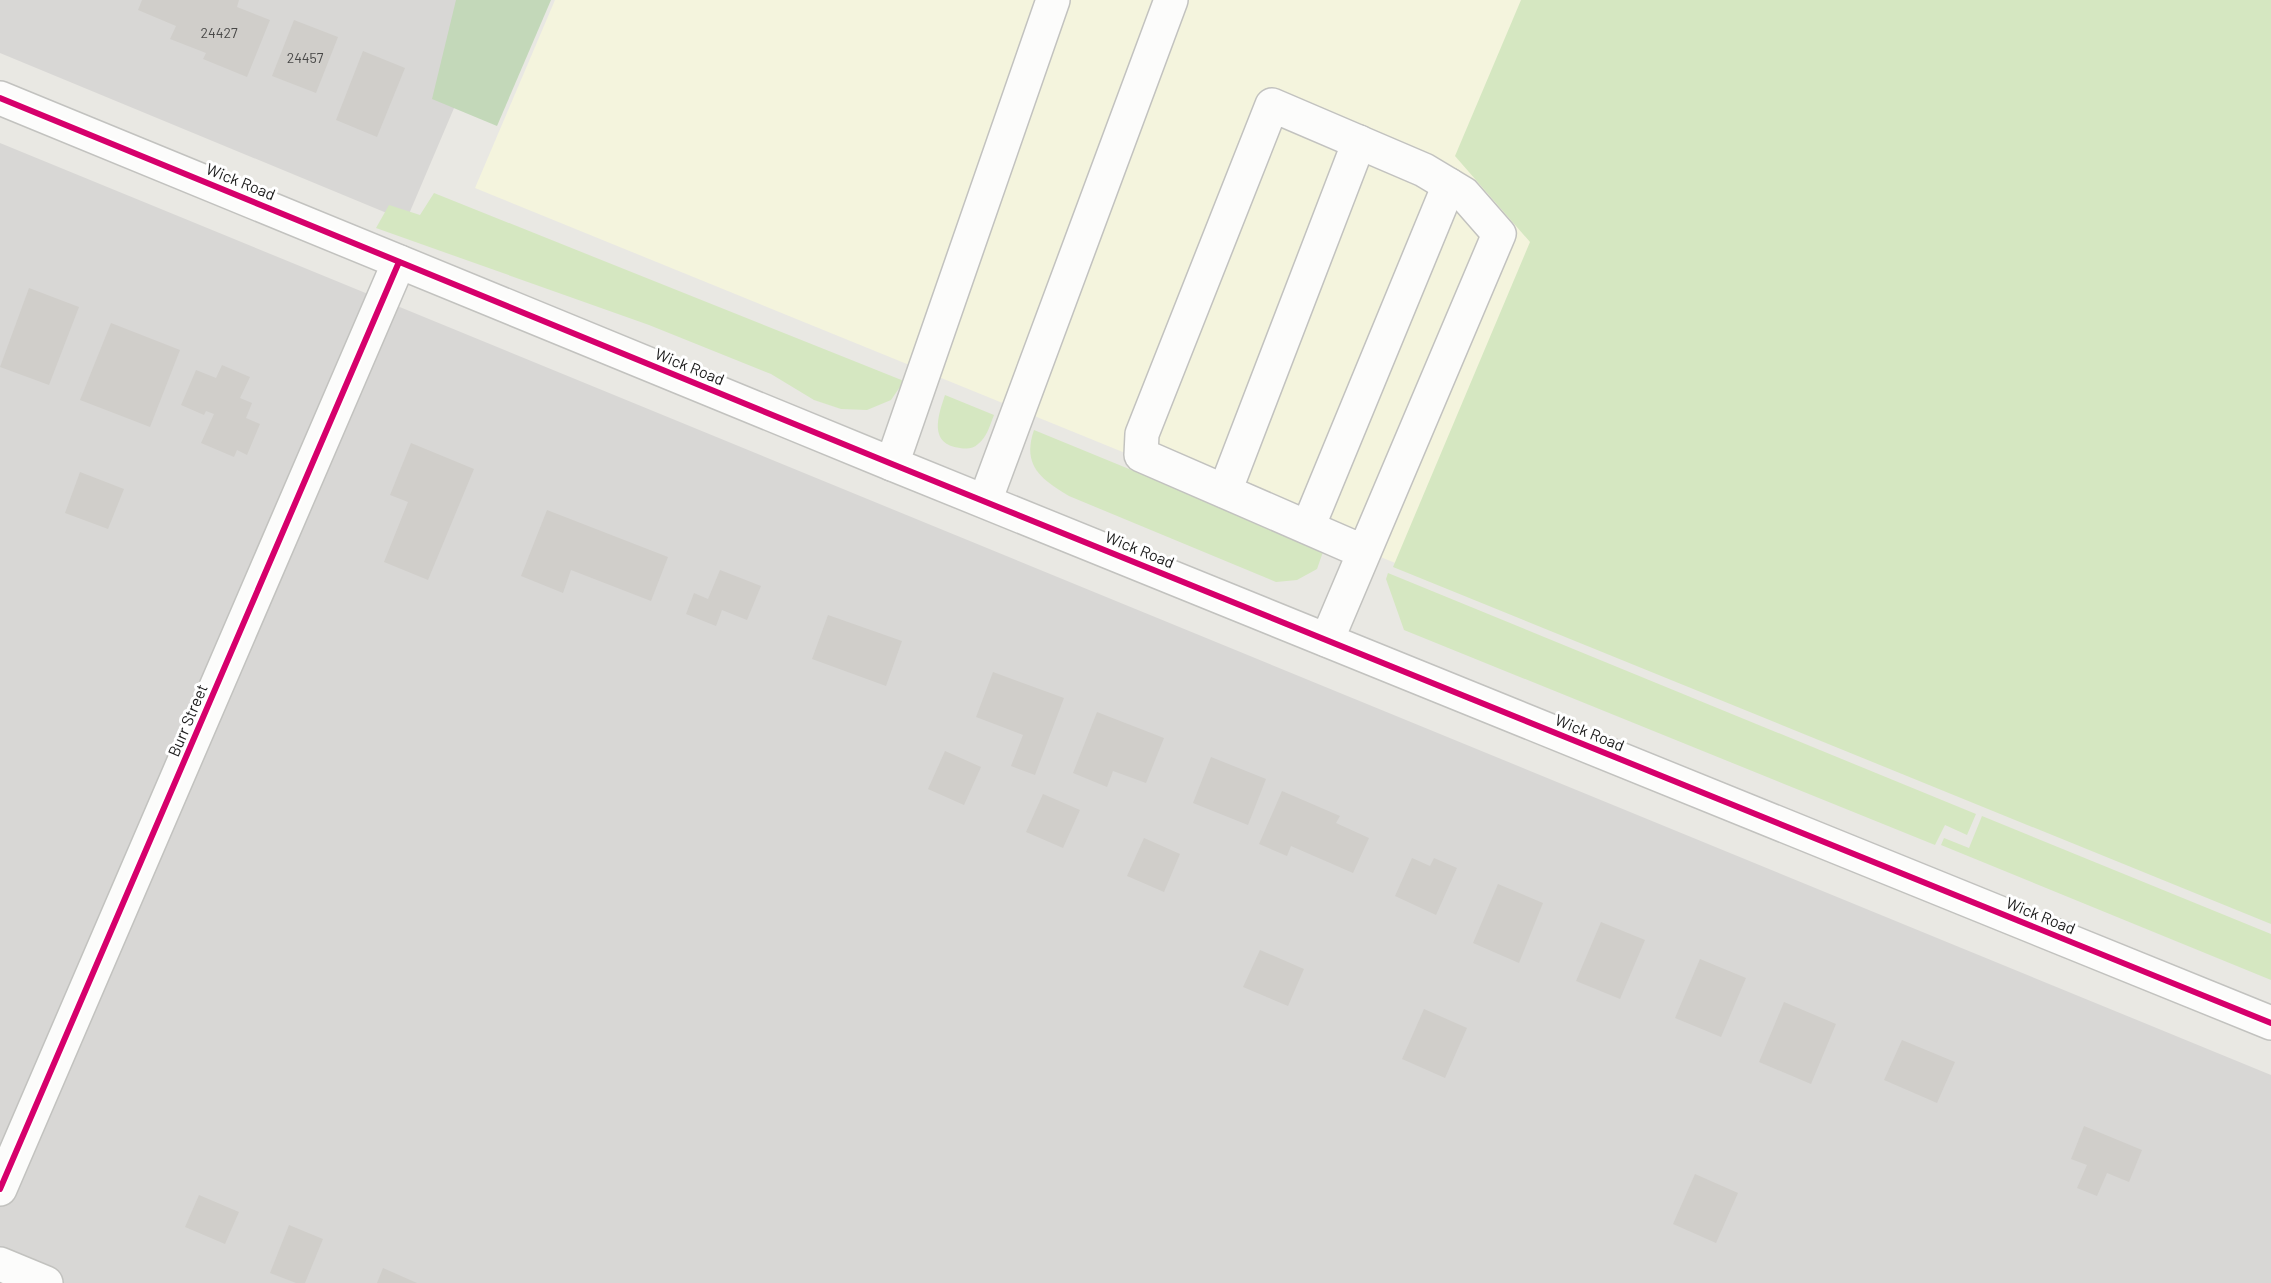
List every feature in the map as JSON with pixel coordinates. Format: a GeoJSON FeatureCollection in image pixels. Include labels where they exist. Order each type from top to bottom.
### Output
{"type":"FeatureCollection","features":[{"type":"Feature","properties":{"kind":"street"},"geometry":{"type":"LineString","coordinates":[[892,464],[1053,0]]}},
{"type":"Feature","properties":{"kind":"street"},"geometry":{"type":"LineString","coordinates":[[985,501],[1171,0]]}},
{"type":"Feature","properties":{"kind":"street","name":"Wick Road"},"geometry":{"type":"LineString","coordinates":[[0,98],[892,464],[2271,1023]]}},
{"type":"Feature","properties":{"kind":"street"},"geometry":{"type":"LineString","coordinates":[[1326,640],[1364,552],[1499,234],[1464,194],[1424,170],[1272,105],[1142,434],[1141,455],[1364,552]]}},
{"type":"Feature","properties":{"kind":"street"},"geometry":{"type":"LineString","coordinates":[[1225,491],[1359,142]]}},
{"type":"Feature","properties":{"kind":"street"},"geometry":{"type":"LineString","coordinates":[[1308,526],[1449,185]]}},
{"type":"Feature","properties":{"kind":"street","name":"Burr Street"},"geometry":{"type":"LineString","coordinates":[[0,1189],[399,262]]}},
{"type":"Feature","properties":{"kind":"street"},"geometry":{"type":"LineString","coordinates":[[0,1264],[46,1283]]}},
{"type":"Feature","properties":{"kind":"shaded area"},"geometry":{"type":"Polygon","coordinates":[[[0,0],[500,0],[406,221],[0,53],[0,0]]]}},
{"type":"Feature","properties":{"kind":"shaded area"},"geometry":{"type":"Polygon","coordinates":[[[456,0],[551,0],[497,126],[432,99],[456,0]]]}},
{"type":"Feature","properties":{"kind":"shaded area"},"geometry":{"type":"Polygon","coordinates":[[[555,0],[2271,0],[2271,920],[475,188],[555,0]]]}},
{"type":"Feature","properties":{"kind":"shaded area"},"geometry":{"type":"Polygon","coordinates":[[[0,143],[2271,1075],[2271,1283],[0,1283],[0,143]]]}},
{"type":"Feature","properties":{"kind":"green space"},"geometry":{"type":"Polygon","coordinates":[[[1521,0],[2271,0],[2271,924],[1393,567],[1530,242],[1455,156],[1521,0]]]}},
{"type":"Feature","properties":{"kind":"green space"},"geometry":{"type":"Polygon","coordinates":[[[434,193],[904,381],[891,400],[867,410],[841,409],[814,400],[771,374],[649,325],[376,228],[389,205],[420,215],[434,193]]]}},
{"type":"Feature","properties":{"kind":"green space"},"geometry":{"type":"Polygon","coordinates":[[[945,395],[994,415],[986,434],[974,447],[960,448],[950,445],[939,435],[938,420],[945,395]]]}},
{"type":"Feature","properties":{"kind":"green space"},"geometry":{"type":"Polygon","coordinates":[[[1034,430],[1324,549],[1317,569],[1297,580],[1276,582],[1069,496],[1036,470],[1030,453],[1034,430]]]}},
{"type":"Feature","properties":{"kind":"green space"},"geometry":{"type":"Polygon","coordinates":[[[1388,573],[1976,814],[1967,835],[1945,825],[1935,845],[1404,630],[1386,579],[1388,573]]]}},
{"type":"Feature","properties":{"kind":"green space"},"geometry":{"type":"Polygon","coordinates":[[[1982,816],[2271,934],[2271,980],[1941,845],[1944,838],[1969,848],[1982,816]]]}},
{"type":"Feature","properties":{"kind":"building"},"geometry":{"type":"Polygon","coordinates":[[[142,0],[239,0],[237,7],[270,20],[247,77],[203,59],[206,53],[170,39],[176,26],[138,10],[142,0]]]}},
{"type":"Feature","properties":{"kind":"building"},"geometry":{"type":"Polygon","coordinates":[[[294,20],[338,37],[316,93],[272,76],[294,20]]]}},
{"type":"Feature","properties":{"kind":"building"},"geometry":{"type":"Polygon","coordinates":[[[363,51],[405,68],[377,137],[336,120],[363,51]]]}},
{"type":"Feature","properties":{"kind":"building"},"geometry":{"type":"Polygon","coordinates":[[[29,288],[79,307],[49,385],[0,367],[29,288]]]}},
{"type":"Feature","properties":{"kind":"building"},"geometry":{"type":"Polygon","coordinates":[[[111,323],[180,350],[150,427],[80,400],[111,323]]]}},
{"type":"Feature","properties":{"kind":"building"},"geometry":{"type":"Polygon","coordinates":[[[222,365],[250,377],[240,398],[252,403],[246,418],[260,424],[247,455],[237,450],[234,457],[201,443],[214,414],[206,411],[204,415],[181,405],[196,370],[216,378],[222,365]]]}},
{"type":"Feature","properties":{"kind":"building"},"geometry":{"type":"Polygon","coordinates":[[[411,443],[474,469],[428,580],[384,562],[408,502],[390,495],[411,443]]]}},
{"type":"Feature","properties":{"kind":"building"},"geometry":{"type":"Polygon","coordinates":[[[80,472],[124,489],[108,529],[65,513],[80,472]]]}},
{"type":"Feature","properties":{"kind":"building"},"geometry":{"type":"Polygon","coordinates":[[[547,510],[668,557],[651,601],[571,570],[563,593],[521,576],[547,510]]]}},
{"type":"Feature","properties":{"kind":"building"},"geometry":{"type":"Polygon","coordinates":[[[720,570],[761,586],[747,620],[722,610],[716,626],[686,614],[694,593],[708,599],[720,570]]]}},
{"type":"Feature","properties":{"kind":"building"},"geometry":{"type":"Polygon","coordinates":[[[828,615],[902,641],[886,686],[812,659],[828,615]]]}},
{"type":"Feature","properties":{"kind":"building"},"geometry":{"type":"Polygon","coordinates":[[[993,672],[1064,698],[1035,775],[1011,766],[1023,735],[976,717],[993,672]]]}},
{"type":"Feature","properties":{"kind":"building"},"geometry":{"type":"Polygon","coordinates":[[[1097,712],[1164,738],[1146,783],[1113,771],[1107,787],[1073,773],[1097,712]]]}},
{"type":"Feature","properties":{"kind":"building"},"geometry":{"type":"Polygon","coordinates":[[[945,751],[981,767],[964,805],[928,789],[945,751]]]}},
{"type":"Feature","properties":{"kind":"building"},"geometry":{"type":"Polygon","coordinates":[[[1211,757],[1266,779],[1248,825],[1193,803],[1211,757]]]}},
{"type":"Feature","properties":{"kind":"building"},"geometry":{"type":"Polygon","coordinates":[[[1282,791],[1340,816],[1336,823],[1369,838],[1353,873],[1291,846],[1287,856],[1259,844],[1282,791]]]}},
{"type":"Feature","properties":{"kind":"building"},"geometry":{"type":"Polygon","coordinates":[[[1043,794],[1080,810],[1063,848],[1026,832],[1043,794]]]}},
{"type":"Feature","properties":{"kind":"building"},"geometry":{"type":"Polygon","coordinates":[[[1144,838],[1180,854],[1164,892],[1127,876],[1144,838]]]}},
{"type":"Feature","properties":{"kind":"building"},"geometry":{"type":"Polygon","coordinates":[[[1412,858],[1430,866],[1434,858],[1457,868],[1436,915],[1395,896],[1412,858]]]}},
{"type":"Feature","properties":{"kind":"building"},"geometry":{"type":"Polygon","coordinates":[[[1498,884],[1543,903],[1519,963],[1473,943],[1498,884]]]}},
{"type":"Feature","properties":{"kind":"building"},"geometry":{"type":"Polygon","coordinates":[[[1601,922],[1645,940],[1620,999],[1576,981],[1601,922]]]}},
{"type":"Feature","properties":{"kind":"building"},"geometry":{"type":"Polygon","coordinates":[[[1260,950],[1304,969],[1288,1006],[1243,987],[1260,950]]]}},
{"type":"Feature","properties":{"kind":"building"},"geometry":{"type":"Polygon","coordinates":[[[1700,959],[1746,978],[1721,1037],[1675,1018],[1700,959]]]}},
{"type":"Feature","properties":{"kind":"building"},"geometry":{"type":"Polygon","coordinates":[[[1784,1002],[1836,1024],[1811,1084],[1759,1062],[1784,1002]]]}},
{"type":"Feature","properties":{"kind":"building"},"geometry":{"type":"Polygon","coordinates":[[[1424,1009],[1467,1028],[1445,1078],[1402,1059],[1424,1009]]]}},
{"type":"Feature","properties":{"kind":"building"},"geometry":{"type":"Polygon","coordinates":[[[1902,1040],[1955,1062],[1937,1103],[1884,1080],[1902,1040]]]}},
{"type":"Feature","properties":{"kind":"building"},"geometry":{"type":"Polygon","coordinates":[[[2084,1126],[2142,1150],[2129,1182],[2107,1173],[2097,1196],[2077,1188],[2087,1165],[2071,1159],[2084,1126]]]}},
{"type":"Feature","properties":{"kind":"building"},"geometry":{"type":"Polygon","coordinates":[[[1695,1174],[1738,1193],[1716,1243],[1673,1224],[1695,1174]]]}},
{"type":"Feature","properties":{"kind":"building"},"geometry":{"type":"Polygon","coordinates":[[[199,1195],[239,1212],[225,1244],[185,1227],[199,1195]]]}},
{"type":"Feature","properties":{"kind":"building"},"geometry":{"type":"Polygon","coordinates":[[[289,1225],[323,1239],[305,1283],[296,1283],[270,1273],[289,1225]]]}},
{"type":"Feature","properties":{"kind":"building"},"geometry":{"type":"Polygon","coordinates":[[[383,1268],[417,1283],[377,1283],[383,1268]]]}},
{"type":"Feature","properties":{"kind":"cycle path"},"geometry":{"type":"LineString","coordinates":[[0,98],[892,464],[2271,1023]]}},
{"type":"Feature","properties":{"kind":"cycle path"},"geometry":{"type":"LineString","coordinates":[[0,1189],[399,262]]}}]}
